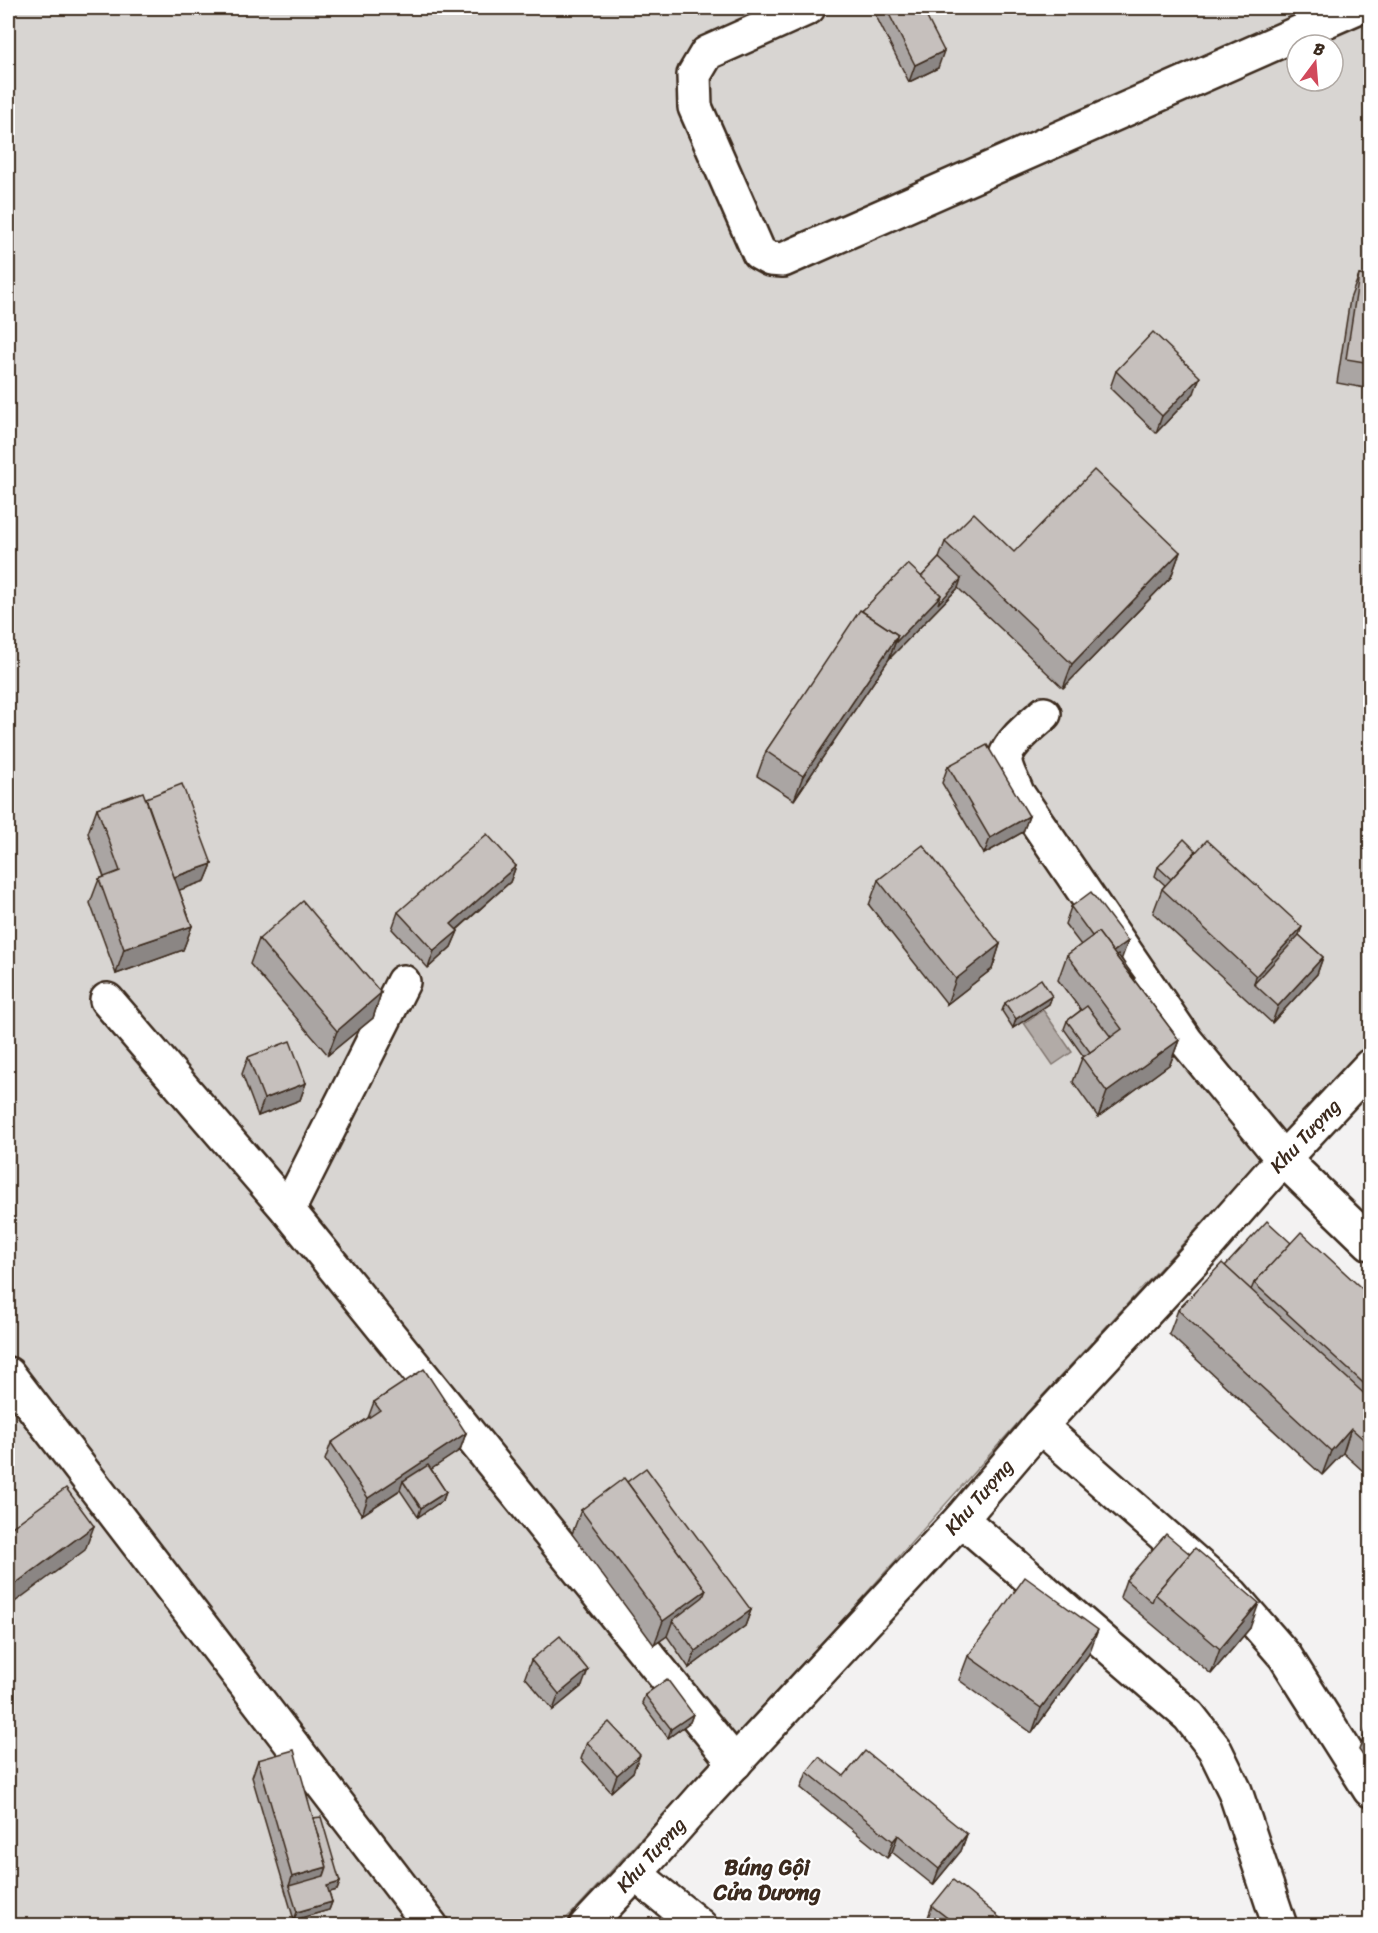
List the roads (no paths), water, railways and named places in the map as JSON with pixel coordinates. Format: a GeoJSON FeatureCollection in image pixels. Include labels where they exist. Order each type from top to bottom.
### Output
{"type":"FeatureCollection","features":[{"type":"Feature","properties":{"kind":"street"},"geometry":{"type":"LineString","coordinates":[[808,8],[707,53],[694,75],[695,107],[759,252],[770,259],[783,260],[1355,8]]}},
{"type":"Feature","properties":{"kind":"street"},"geometry":{"type":"LineString","coordinates":[[1044,714],[1011,745],[1006,754],[1005,762],[1017,793],[1186,1041],[1283,1159],[1371,1244]]}},
{"type":"Feature","properties":{"kind":"street"},"geometry":{"type":"LineString","coordinates":[[288,1210],[403,982]]}},
{"type":"Feature","properties":{"kind":"street"},"geometry":{"type":"LineString","coordinates":[[107,1000],[288,1210],[735,1763]]}},
{"type":"Feature","properties":{"kind":"street","name":"Khu Tượng"},"geometry":{"type":"LineString","coordinates":[[585,1926],[962,1519],[1040,1426],[1203,1250],[1283,1159],[1371,1066]]}},
{"type":"Feature","properties":{"kind":"street"},"geometry":{"type":"LineString","coordinates":[[8,1374],[431,1926]]}},
{"type":"Feature","properties":{"kind":"street"},"geometry":{"type":"LineString","coordinates":[[1040,1426],[1232,1595],[1285,1656],[1371,1790]]}},
{"type":"Feature","properties":{"kind":"street"},"geometry":{"type":"LineString","coordinates":[[962,1519],[1189,1716],[1214,1748],[1235,1791],[1280,1926]]}},
{"type":"Feature","properties":{"kind":"street"},"geometry":{"type":"LineString","coordinates":[[635,1874],[700,1926]]}},
{"type":"Feature","properties":{"kind":"district","name":"Búng Gội Cửa Dương"},"geometry":{"type":"Point","coordinates":[767,1880]}}]}
